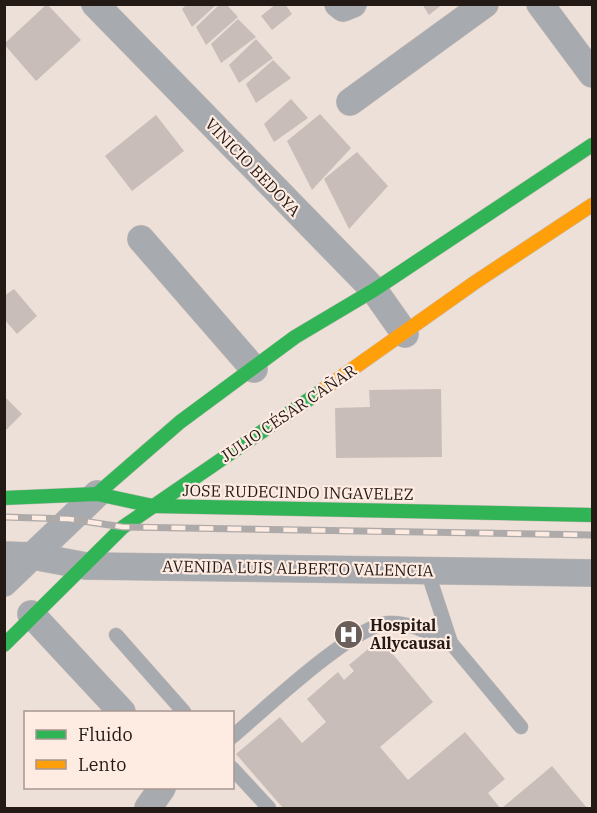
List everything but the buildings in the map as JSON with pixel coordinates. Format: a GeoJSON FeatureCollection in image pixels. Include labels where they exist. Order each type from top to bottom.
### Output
{"type":"FeatureCollection","features":[{"type":"Feature","properties":{"kind":"street","name":"VINICIO BEDOYA"},"geometry":{"type":"LineString","coordinates":[[95,4],[374,290],[405,334]]}},
{"type":"Feature","properties":{"kind":"street"},"geometry":{"type":"LineString","coordinates":[[338,4],[343,8],[353,4]]}},
{"type":"Feature","properties":{"kind":"street"},"geometry":{"type":"LineString","coordinates":[[350,102],[485,4]]}},
{"type":"Feature","properties":{"kind":"street"},"geometry":{"type":"LineString","coordinates":[[540,4],[592,74]]}},
{"type":"Feature","properties":{"kind":"street"},"geometry":{"type":"LineString","coordinates":[[4,583],[96,494],[180,422],[295,338],[374,290],[592,145]]}},
{"type":"Feature","properties":{"kind":"street","name":"JULIO CÉSAR CAÑAR"},"geometry":{"type":"LineString","coordinates":[[4,645],[31,614],[86,566],[123,527],[405,334],[474,283],[592,205]]}},
{"type":"Feature","properties":{"kind":"street"},"geometry":{"type":"LineString","coordinates":[[141,239],[254,369]]}},
{"type":"Feature","properties":{"kind":"street","name":"JOSE RUDECINDO INGAVELEZ"},"geometry":{"type":"LineString","coordinates":[[4,498],[96,494],[153,506],[592,515]]}},
{"type":"Feature","properties":{"kind":"street","name":"AVENIDA LUIS ALBERTO VALENCIA"},"geometry":{"type":"LineString","coordinates":[[4,555],[33,556],[86,566],[592,573]]}},
{"type":"Feature","properties":{"kind":"street"},"geometry":{"type":"LineString","coordinates":[[31,614],[121,711]]}},
{"type":"Feature","properties":{"kind":"street"},"geometry":{"type":"LineString","coordinates":[[148,808],[161,789]]}},
{"type":"Feature","properties":{"kind":"lane"},"geometry":{"type":"LineString","coordinates":[[427,570],[451,643],[521,726]]}},
{"type":"Feature","properties":{"kind":"lane"},"geometry":{"type":"LineString","coordinates":[[234,734],[341,647],[370,627],[401,623],[419,628],[451,643]]}},
{"type":"Feature","properties":{"kind":"lane"},"geometry":{"type":"LineString","coordinates":[[116,635],[183,711]]}},
{"type":"Feature","properties":{"kind":"lane"},"geometry":{"type":"LineString","coordinates":[[234,770],[269,808]]}},
{"type":"Feature","properties":{"kind":"railway"},"geometry":{"type":"LineString","coordinates":[[4,517],[69,519],[123,527],[592,535]]}},
{"type":"Feature","properties":{"kind":"traffic: fast"},"geometry":{"type":"LineString","coordinates":[[97,494],[180,422],[295,337],[374,290],[592,145]]}},
{"type":"Feature","properties":{"kind":"traffic: fast"},"geometry":{"type":"LineString","coordinates":[[4,645],[123,527],[324,389]]}},
{"type":"Feature","properties":{"kind":"traffic: fast"},"geometry":{"type":"LineString","coordinates":[[4,498],[97,494],[153,506],[592,515]]}},
{"type":"Feature","properties":{"kind":"traffic: slow"},"geometry":{"type":"LineString","coordinates":[[324,389],[474,283],[592,205]]}},
{"type":"Feature","properties":{"kind":"place","name":"Hospital Allycausai"},"geometry":{"type":"Point","coordinates":[349,634]}}]}
